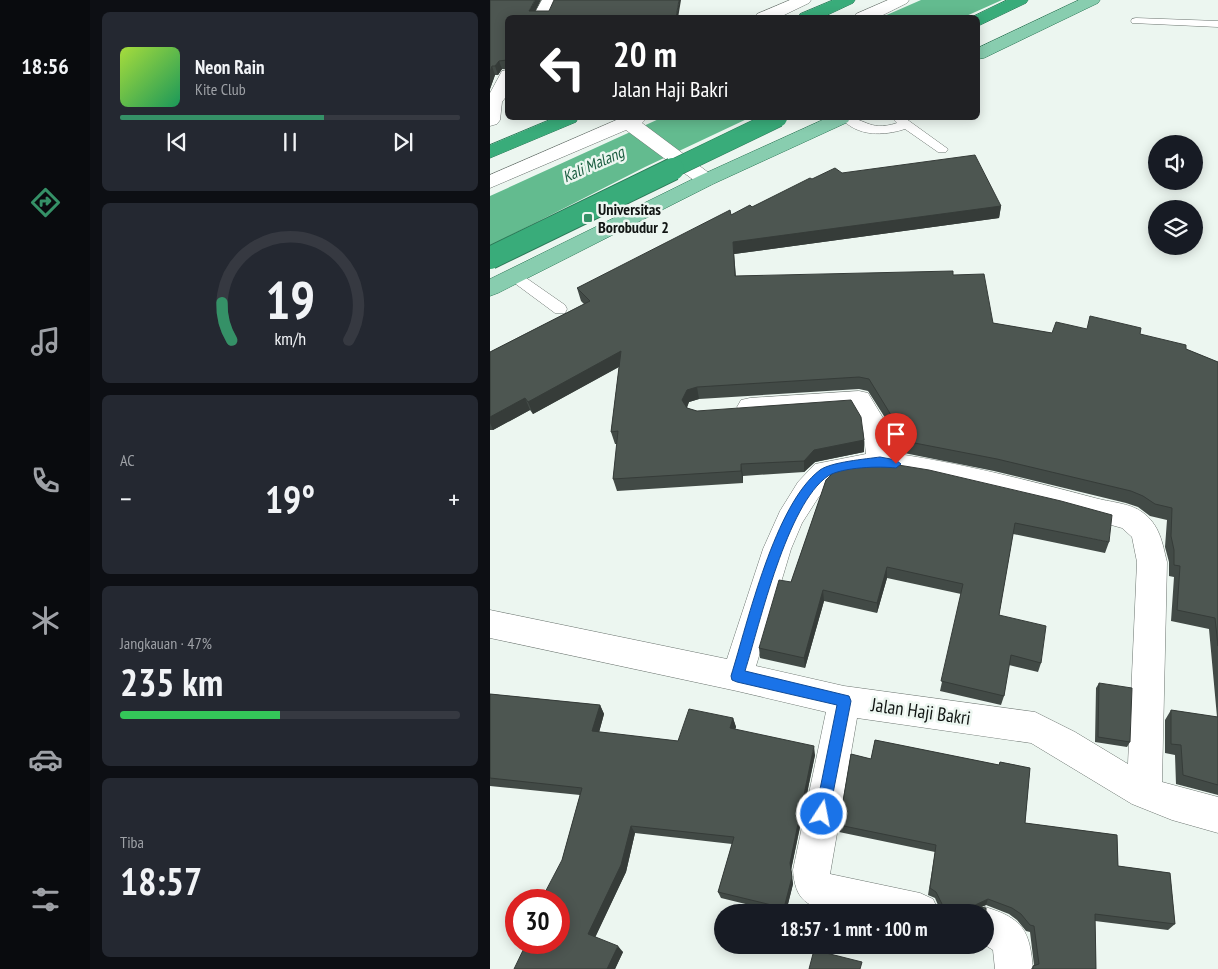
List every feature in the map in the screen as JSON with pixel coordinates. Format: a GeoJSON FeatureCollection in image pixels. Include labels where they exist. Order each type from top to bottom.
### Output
{"type":"FeatureCollection","features":[{"type":"Feature","properties":{"kind":"highway"},"geometry":{"type":"LineString","coordinates":[[813,15],[847,0]]}},
{"type":"Feature","properties":{"kind":"highway"},"geometry":{"type":"LineString","coordinates":[[980,20],[1020,0]]}},
{"type":"Feature","properties":{"kind":"highway"},"geometry":{"type":"LineString","coordinates":[[490,152],[564,120]]}},
{"type":"Feature","properties":{"kind":"highway"},"geometry":{"type":"LineString","coordinates":[[490,258],[774,120]]}},
{"type":"Feature","properties":{"kind":"main road"},"geometry":{"type":"LineString","coordinates":[[980,53],[1092,0]]}},
{"type":"Feature","properties":{"kind":"main road"},"geometry":{"type":"LineString","coordinates":[[490,288],[699,175],[836,120]]}},
{"type":"Feature","properties":{"kind":"street"},"geometry":{"type":"LineString","coordinates":[[542,15],[550,0]]}},
{"type":"Feature","properties":{"kind":"street"},"geometry":{"type":"LineString","coordinates":[[770,15],[803,0]]}},
{"type":"Feature","properties":{"kind":"street"},"geometry":{"type":"LineString","coordinates":[[868,15],[901,0]]}},
{"type":"Feature","properties":{"kind":"street"},"geometry":{"type":"LineString","coordinates":[[490,182],[634,122],[699,175]]}},
{"type":"Feature","properties":{"kind":"street"},"geometry":{"type":"LineString","coordinates":[[490,158],[491,162],[510,174]]}},
{"type":"Feature","properties":{"kind":"street"},"geometry":{"type":"LineString","coordinates":[[727,409],[859,400],[876,428],[880,462]]}},
{"type":"Feature","properties":{"kind":"street"},"geometry":{"type":"LineString","coordinates":[[737,676],[777,549],[790,519],[808,490],[825,472],[880,462],[928,469],[1058,499],[1131,520],[1145,532],[1152,562],[1144,792]]}},
{"type":"Feature","properties":{"kind":"street","name":"Jalan Haji Bakri"},"geometry":{"type":"LineString","coordinates":[[490,624],[737,676],[844,701],[1035,728],[1061,740],[1144,792],[1177,806],[1218,814]]}},
{"type":"Feature","properties":{"kind":"street"},"geometry":{"type":"LineString","coordinates":[[844,701],[811,870],[812,883],[820,891],[882,904]]}},
{"type":"Feature","properties":{"kind":"street"},"geometry":{"type":"LineString","coordinates":[[994,928],[999,929],[1007,936],[1012,948],[1014,969]]}},
{"type":"Feature","properties":{"kind":"lane"},"geometry":{"type":"LineString","coordinates":[[1136,21],[1218,24]]}},
{"type":"Feature","properties":{"kind":"lane"},"geometry":{"type":"LineString","coordinates":[[851,120],[870,131],[879,132],[902,121],[942,149]]}},
{"type":"Feature","properties":{"kind":"lane"},"geometry":{"type":"LineString","coordinates":[[514,276],[560,309]]}},
{"type":"Feature","properties":{"kind":"water"},"geometry":{"type":"Polygon","coordinates":[[[921,0],[1002,0],[968,15],[887,15],[921,0]]]}},
{"type":"Feature","properties":{"kind":"water","name":"Kali Malang"},"geometry":{"type":"Polygon","coordinates":[[[657,120],[745,120],[645,167],[490,246],[490,196],[657,120]]]}},
{"type":"Feature","properties":{"kind":"building"},"geometry":{"type":"Polygon","coordinates":[[[490,0],[535,0],[529,11],[549,11],[554,0],[679,0],[676,15],[505,15],[505,60],[499,61],[495,66],[492,66],[490,72],[490,0]]]}},
{"type":"Feature","properties":{"kind":"building"},"geometry":{"type":"Polygon","coordinates":[[[975,155],[1001,206],[733,242],[735,276],[953,271],[953,275],[984,274],[993,323],[1052,333],[1056,322],[1087,329],[1090,316],[1141,328],[1140,334],[1186,345],[1186,349],[1218,362],[1218,646],[1215,618],[1177,610],[1180,566],[1174,565],[1174,550],[1171,536],[1172,508],[1155,504],[1131,491],[997,459],[894,439],[891,415],[869,379],[859,377],[697,387],[687,390],[682,400],[687,408],[697,411],[851,400],[861,417],[864,440],[814,450],[804,461],[741,464],[741,471],[613,479],[618,431],[611,432],[621,351],[528,402],[525,398],[490,417],[490,352],[590,301],[577,288],[730,210],[731,215],[750,205],[752,207],[810,178],[812,179],[835,168],[842,173],[975,155]]]}},
{"type":"Feature","properties":{"kind":"building"},"geometry":{"type":"Polygon","coordinates":[[[880,462],[929,470],[1112,515],[1109,542],[1015,523],[999,615],[1046,626],[1041,663],[1011,655],[1004,696],[941,681],[963,584],[887,567],[877,603],[823,590],[804,658],[759,648],[779,580],[791,582],[826,480],[835,471],[880,462]]]}},
{"type":"Feature","properties":{"kind":"building"},"geometry":{"type":"Polygon","coordinates":[[[1099,683],[1132,688],[1130,742],[1098,737],[1099,683]]]}},
{"type":"Feature","properties":{"kind":"building"},"geometry":{"type":"Polygon","coordinates":[[[490,694],[600,705],[592,731],[678,741],[689,709],[733,718],[730,728],[814,746],[790,863],[792,877],[785,904],[768,904],[718,892],[734,837],[631,826],[621,865],[588,934],[618,946],[607,969],[514,969],[521,954],[570,954],[570,889],[547,889],[562,860],[582,788],[490,778],[490,694]]]}},
{"type":"Feature","properties":{"kind":"building"},"geometry":{"type":"Polygon","coordinates":[[[1171,710],[1218,717],[1218,785],[1183,775],[1181,745],[1171,744],[1171,710]]]}},
{"type":"Feature","properties":{"kind":"building"},"geometry":{"type":"Polygon","coordinates":[[[875,740],[999,765],[1000,762],[1030,768],[1025,823],[1117,835],[1118,866],[1170,873],[1175,924],[1095,914],[1096,969],[1033,969],[1033,966],[1039,964],[1034,926],[1030,925],[1021,914],[1012,908],[988,899],[977,904],[942,904],[936,892],[930,888],[936,845],[839,825],[851,754],[871,759],[875,740]]]}},
{"type":"Feature","properties":{"kind":"building"},"geometry":{"type":"Polygon","coordinates":[[[813,954],[830,954],[862,962],[860,969],[809,969],[813,954]]]}},
{"type":"Feature","properties":{"kind":"place","name":"Universitas Borobudur 2"},"geometry":{"type":"Point","coordinates":[588,218]}},
{"type":"Feature","properties":{"kind":"route"},"geometry":{"type":"LineString","coordinates":[[822,814],[844,701],[737,676],[777,549],[790,519],[808,490],[825,472],[880,462],[896,464]]}}]}
